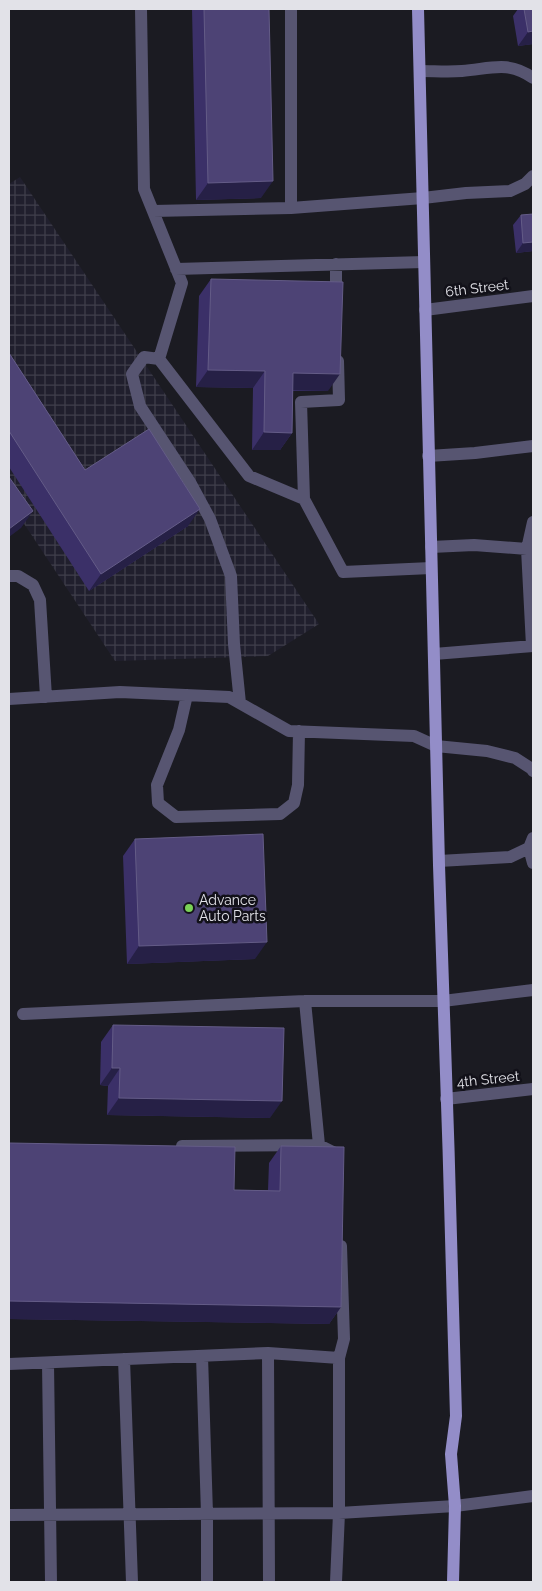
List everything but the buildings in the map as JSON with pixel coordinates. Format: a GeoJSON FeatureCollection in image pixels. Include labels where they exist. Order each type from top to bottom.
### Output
{"type":"FeatureCollection","features":[{"type":"Feature","properties":{"kind":"main road"},"geometry":{"type":"LineString","coordinates":[[418,9],[431,568],[456,1416],[451,1454],[455,1506],[453,1582]]}},
{"type":"Feature","properties":{"kind":"street"},"geometry":{"type":"LineString","coordinates":[[141,9],[144,189],[182,283],[160,359]]}},
{"type":"Feature","properties":{"kind":"street"},"geometry":{"type":"LineString","coordinates":[[291,9],[291,208]]}},
{"type":"Feature","properties":{"kind":"street"},"geometry":{"type":"LineString","coordinates":[[420,72],[463,71],[503,66],[524,72],[533,78]]}},
{"type":"Feature","properties":{"kind":"street"},"geometry":{"type":"LineString","coordinates":[[153,211],[291,208],[510,191],[525,184],[533,176]]}},
{"type":"Feature","properties":{"kind":"street"},"geometry":{"type":"LineString","coordinates":[[176,269],[424,262]]}},
{"type":"Feature","properties":{"kind":"street"},"geometry":{"type":"LineString","coordinates":[[336,264],[337,312]]}},
{"type":"Feature","properties":{"kind":"street","name":"6th Street"},"geometry":{"type":"LineString","coordinates":[[425,310],[533,296]]}},
{"type":"Feature","properties":{"kind":"street"},"geometry":{"type":"LineString","coordinates":[[338,351],[339,400],[301,402],[304,499],[343,572],[431,568]]}},
{"type":"Feature","properties":{"kind":"street"},"geometry":{"type":"LineString","coordinates":[[240,703],[234,644],[231,576],[210,519],[190,482],[140,406],[132,374],[144,357],[160,359],[249,476],[304,499]]}},
{"type":"Feature","properties":{"kind":"street"},"geometry":{"type":"LineString","coordinates":[[428,456],[475,454],[533,446]]}},
{"type":"Feature","properties":{"kind":"street"},"geometry":{"type":"LineString","coordinates":[[434,654],[532,646],[527,549],[533,522]]}},
{"type":"Feature","properties":{"kind":"street"},"geometry":{"type":"LineString","coordinates":[[431,547],[474,545],[527,549]]}},
{"type":"Feature","properties":{"kind":"street"},"geometry":{"type":"LineString","coordinates":[[9,576],[18,576],[33,585],[40,600],[46,697]]}},
{"type":"Feature","properties":{"kind":"street"},"geometry":{"type":"LineString","coordinates":[[9,699],[120,692],[229,697],[289,731],[414,736],[436,746],[487,751],[515,758],[533,771]]}},
{"type":"Feature","properties":{"kind":"street"},"geometry":{"type":"LineString","coordinates":[[187,696],[179,730],[157,785],[158,803],[176,817],[280,814],[294,803],[298,785],[299,731]]}},
{"type":"Feature","properties":{"kind":"street"},"geometry":{"type":"LineString","coordinates":[[439,861],[510,857],[531,843],[533,863]]}},
{"type":"Feature","properties":{"kind":"street"},"geometry":{"type":"LineString","coordinates":[[23,1014],[305,1002],[444,1001],[533,990]]}},
{"type":"Feature","properties":{"kind":"street"},"geometry":{"type":"LineString","coordinates":[[305,1002],[319,1144]]}},
{"type":"Feature","properties":{"kind":"street","name":"4th Street"},"geometry":{"type":"LineString","coordinates":[[446,1099],[533,1089]]}},
{"type":"Feature","properties":{"kind":"street"},"geometry":{"type":"LineString","coordinates":[[174,1146],[319,1144],[339,1155],[339,1165]]}},
{"type":"Feature","properties":{"kind":"street"},"geometry":{"type":"LineString","coordinates":[[336,1582],[339,1513],[340,1358],[344,1339],[341,1232]]}},
{"type":"Feature","properties":{"kind":"street"},"geometry":{"type":"LineString","coordinates":[[9,1364],[268,1353],[340,1358]]}},
{"type":"Feature","properties":{"kind":"street"},"geometry":{"type":"LineString","coordinates":[[268,1353],[270,1582]]}},
{"type":"Feature","properties":{"kind":"street"},"geometry":{"type":"LineString","coordinates":[[202,1356],[207,1514],[207,1582]]}},
{"type":"Feature","properties":{"kind":"street"},"geometry":{"type":"LineString","coordinates":[[124,1359],[132,1582]]}},
{"type":"Feature","properties":{"kind":"street"},"geometry":{"type":"LineString","coordinates":[[48,1362],[51,1582]]}},
{"type":"Feature","properties":{"kind":"street"},"geometry":{"type":"LineString","coordinates":[[9,1515],[339,1513],[455,1506],[533,1496]]}},
{"type":"Feature","properties":{"kind":"shaded area"},"geometry":{"type":"Polygon","coordinates":[[[20,177],[319,624],[268,656],[115,661],[9,501],[9,184],[20,177]]]}},
{"type":"Feature","properties":{"kind":"place","name":"Advance Auto Parts"},"geometry":{"type":"Point","coordinates":[189,908]}}]}
